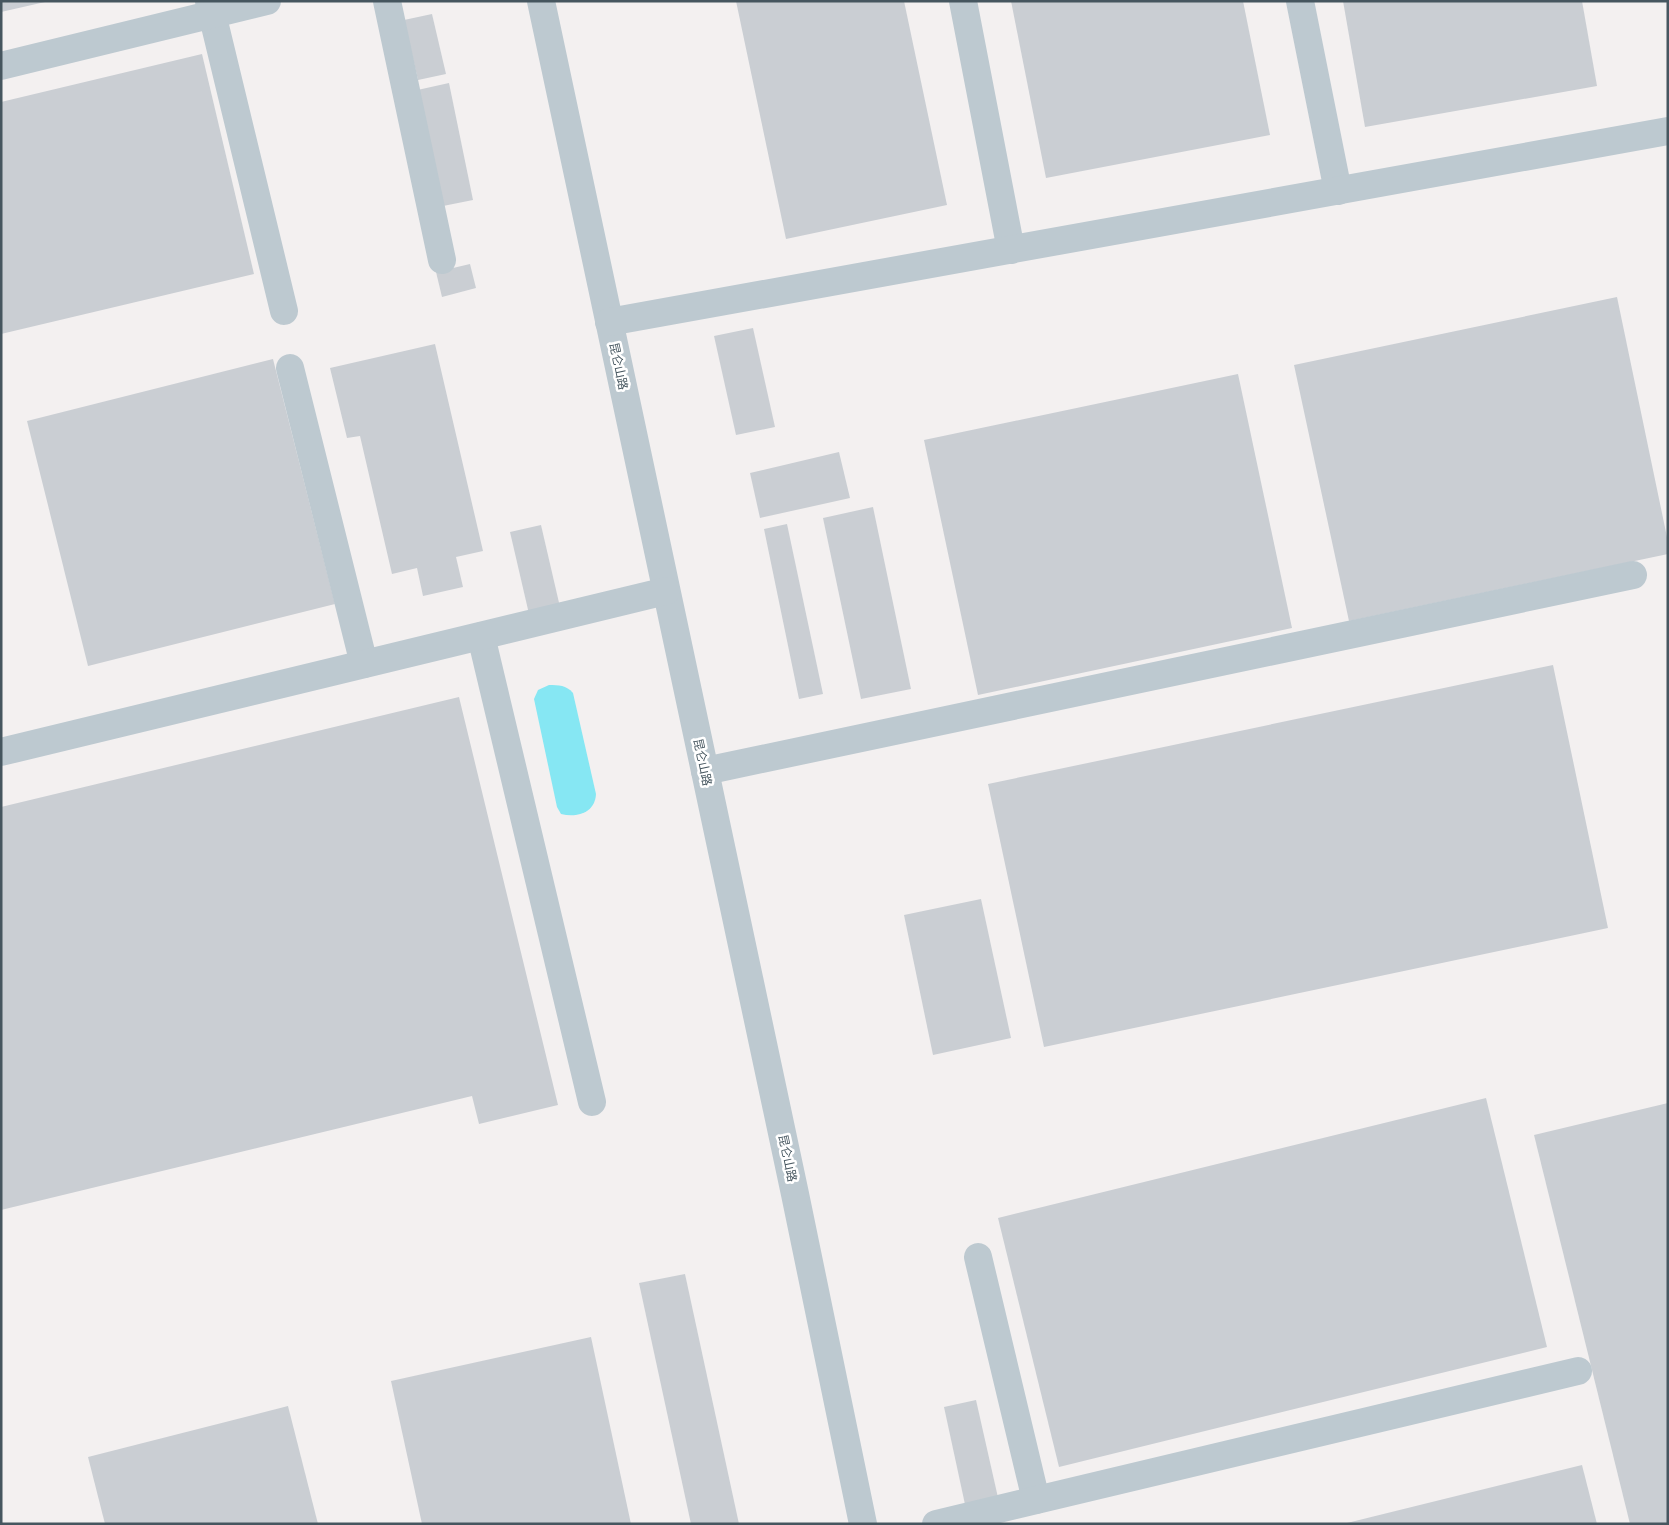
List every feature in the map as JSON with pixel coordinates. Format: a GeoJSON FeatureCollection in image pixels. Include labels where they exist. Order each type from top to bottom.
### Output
{"type":"FeatureCollection","features":[{"type":"Feature","properties":{"kind":"street"},"geometry":{"type":"LineString","coordinates":[[1,66],[211,8],[267,1]]}},
{"type":"Feature","properties":{"kind":"street"},"geometry":{"type":"LineString","coordinates":[[387,1],[442,260]]}},
{"type":"Feature","properties":{"kind":"street","name":"昆仑山路"},"geometry":{"type":"LineString","coordinates":[[541,1],[795,1194],[863,1524]]}},
{"type":"Feature","properties":{"kind":"street"},"geometry":{"type":"LineString","coordinates":[[963,1],[1011,250]]}},
{"type":"Feature","properties":{"kind":"street"},"geometry":{"type":"LineString","coordinates":[[1300,1],[1338,191]]}},
{"type":"Feature","properties":{"kind":"street"},"geometry":{"type":"LineString","coordinates":[[211,8],[284,312]]}},
{"type":"Feature","properties":{"kind":"street"},"geometry":{"type":"LineString","coordinates":[[609,322],[1668,131]]}},
{"type":"Feature","properties":{"kind":"street"},"geometry":{"type":"LineString","coordinates":[[290,368],[364,664]]}},
{"type":"Feature","properties":{"kind":"street"},"geometry":{"type":"LineString","coordinates":[[705,771],[1633,575]]}},
{"type":"Feature","properties":{"kind":"street"},"geometry":{"type":"LineString","coordinates":[[1,752],[666,591]]}},
{"type":"Feature","properties":{"kind":"street"},"geometry":{"type":"LineString","coordinates":[[481,636],[592,1102]]}},
{"type":"Feature","properties":{"kind":"street"},"geometry":{"type":"LineString","coordinates":[[978,1257],[1036,1500]]}},
{"type":"Feature","properties":{"kind":"street"},"geometry":{"type":"LineString","coordinates":[[936,1524],[1578,1372]]}},
{"type":"Feature","properties":{"kind":"water"},"geometry":{"type":"Polygon","coordinates":[[[549,685],[568,688],[573,693],[596,794],[592,806],[584,813],[573,815],[561,814],[557,807],[534,699],[538,690],[549,685]]]}},
{"type":"Feature","properties":{"kind":"building"},"geometry":{"type":"Polygon","coordinates":[[[1,1],[45,1],[45,2],[1,12],[1,1]]]}},
{"type":"Feature","properties":{"kind":"building"},"geometry":{"type":"Polygon","coordinates":[[[736,1],[904,1],[947,205],[786,239],[736,1]]]}},
{"type":"Feature","properties":{"kind":"building"},"geometry":{"type":"Polygon","coordinates":[[[1011,1],[1243,1],[1270,135],[1046,178],[1011,1]]]}},
{"type":"Feature","properties":{"kind":"building"},"geometry":{"type":"Polygon","coordinates":[[[1343,1],[1582,1],[1597,86],[1365,127],[1343,1]]]}},
{"type":"Feature","properties":{"kind":"building"},"geometry":{"type":"Polygon","coordinates":[[[432,14],[446,74],[418,80],[404,20],[432,14]]]}},
{"type":"Feature","properties":{"kind":"building"},"geometry":{"type":"Polygon","coordinates":[[[202,54],[254,274],[1,334],[1,102],[202,54]]]}},
{"type":"Feature","properties":{"kind":"building"},"geometry":{"type":"Polygon","coordinates":[[[449,83],[473,200],[438,207],[413,91],[449,83]]]}},
{"type":"Feature","properties":{"kind":"building"},"geometry":{"type":"Polygon","coordinates":[[[470,264],[476,288],[442,297],[436,272],[470,264]]]}},
{"type":"Feature","properties":{"kind":"building"},"geometry":{"type":"Polygon","coordinates":[[[1617,297],[1668,542],[1668,554],[1349,621],[1294,365],[1617,297]]]}},
{"type":"Feature","properties":{"kind":"building"},"geometry":{"type":"Polygon","coordinates":[[[753,328],[775,427],[736,435],[714,336],[753,328]]]}},
{"type":"Feature","properties":{"kind":"building"},"geometry":{"type":"Polygon","coordinates":[[[435,344],[483,551],[456,557],[463,587],[423,596],[417,568],[392,574],[360,436],[347,438],[330,368],[435,344]]]}},
{"type":"Feature","properties":{"kind":"building"},"geometry":{"type":"Polygon","coordinates":[[[273,359],[335,604],[88,666],[27,421],[273,359]]]}},
{"type":"Feature","properties":{"kind":"building"},"geometry":{"type":"Polygon","coordinates":[[[1238,374],[1292,628],[978,695],[924,440],[1238,374]]]}},
{"type":"Feature","properties":{"kind":"building"},"geometry":{"type":"Polygon","coordinates":[[[839,452],[850,498],[760,518],[750,473],[839,452]]]}},
{"type":"Feature","properties":{"kind":"building"},"geometry":{"type":"Polygon","coordinates":[[[873,507],[911,689],[861,699],[823,518],[873,507]]]}},
{"type":"Feature","properties":{"kind":"building"},"geometry":{"type":"Polygon","coordinates":[[[787,524],[823,694],[799,699],[764,529],[787,524]]]}},
{"type":"Feature","properties":{"kind":"building"},"geometry":{"type":"Polygon","coordinates":[[[541,525],[560,607],[529,614],[510,532],[541,525]]]}},
{"type":"Feature","properties":{"kind":"building"},"geometry":{"type":"Polygon","coordinates":[[[1553,665],[1608,928],[1044,1047],[988,784],[1553,665]]]}},
{"type":"Feature","properties":{"kind":"building"},"geometry":{"type":"Polygon","coordinates":[[[459,697],[558,1105],[479,1124],[472,1096],[1,1210],[1,807],[459,697]]]}},
{"type":"Feature","properties":{"kind":"building"},"geometry":{"type":"Polygon","coordinates":[[[981,899],[1011,1038],[933,1055],[904,915],[981,899]]]}},
{"type":"Feature","properties":{"kind":"building"},"geometry":{"type":"Polygon","coordinates":[[[1486,1098],[1547,1347],[1059,1467],[998,1218],[1486,1098]]]}},
{"type":"Feature","properties":{"kind":"building"},"geometry":{"type":"Polygon","coordinates":[[[1668,1103],[1668,1524],[1630,1524],[1534,1135],[1668,1103]]]}},
{"type":"Feature","properties":{"kind":"building"},"geometry":{"type":"Polygon","coordinates":[[[685,1274],[739,1524],[691,1524],[639,1283],[685,1274]]]}},
{"type":"Feature","properties":{"kind":"building"},"geometry":{"type":"Polygon","coordinates":[[[591,1337],[631,1524],[422,1524],[391,1381],[591,1337]]]}},
{"type":"Feature","properties":{"kind":"building"},"geometry":{"type":"Polygon","coordinates":[[[976,1400],[999,1502],[966,1509],[944,1407],[976,1400]]]}},
{"type":"Feature","properties":{"kind":"building"},"geometry":{"type":"Polygon","coordinates":[[[288,1406],[318,1524],[105,1524],[88,1457],[288,1406]]]}},
{"type":"Feature","properties":{"kind":"building"},"geometry":{"type":"Polygon","coordinates":[[[1582,1465],[1597,1524],[1347,1524],[1347,1523],[1582,1465]]]}}]}
